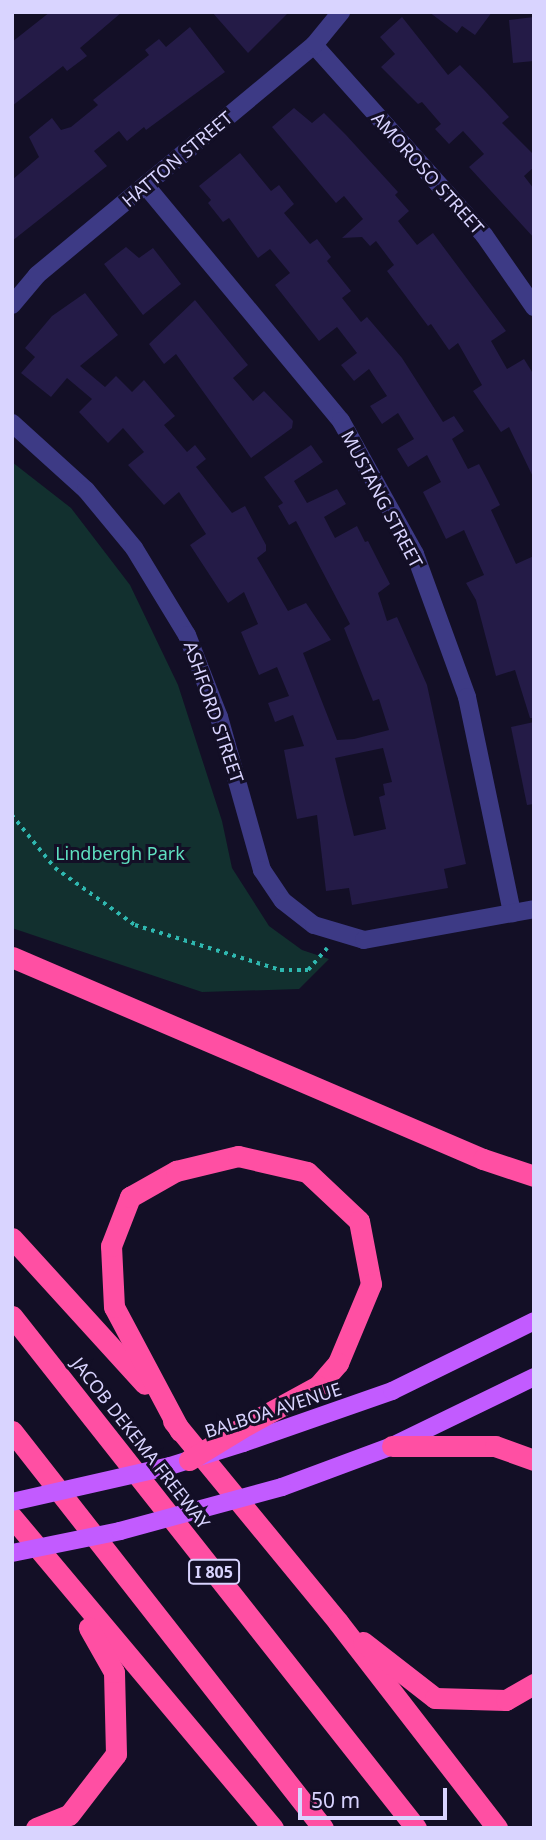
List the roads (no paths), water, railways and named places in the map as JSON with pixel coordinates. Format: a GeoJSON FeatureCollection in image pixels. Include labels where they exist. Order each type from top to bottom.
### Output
{"type":"FeatureCollection","features":[{"type":"Feature","properties":{"kind":"highway"},"geometry":{"type":"LineString","coordinates":[[12,957],[483,1159],[534,1176]]}},
{"type":"Feature","properties":{"kind":"highway"},"geometry":{"type":"LineString","coordinates":[[180,1431],[114,1307],[111,1246],[130,1197],[176,1171],[238,1156],[307,1172],[359,1220],[371,1284],[338,1363],[318,1386],[243,1435],[189,1460]]}},
{"type":"Feature","properties":{"kind":"highway"},"geometry":{"type":"LineString","coordinates":[[12,1238],[136,1371],[180,1431],[338,1622],[496,1828]]}},
{"type":"Feature","properties":{"kind":"highway","name":"JACOB DEKEMA FREEWAY"},"geometry":{"type":"LineString","coordinates":[[12,1316],[416,1828]]}},
{"type":"Feature","properties":{"kind":"highway"},"geometry":{"type":"LineString","coordinates":[[12,1431],[323,1828]]}},
{"type":"Feature","properties":{"kind":"highway"},"geometry":{"type":"LineString","coordinates":[[392,1446],[495,1446],[534,1460]]}},
{"type":"Feature","properties":{"kind":"highway"},"geometry":{"type":"LineString","coordinates":[[12,1517],[64,1584],[273,1828]]}},
{"type":"Feature","properties":{"kind":"highway"},"geometry":{"type":"LineString","coordinates":[[36,1828],[69,1815],[116,1754],[114,1672],[64,1584]]}},
{"type":"Feature","properties":{"kind":"highway"},"geometry":{"type":"LineString","coordinates":[[338,1622],[435,1699],[506,1700],[534,1684]]}},
{"type":"Feature","properties":{"kind":"main road","name":"BALBOA AVENUE"},"geometry":{"type":"LineString","coordinates":[[243,1435],[392,1391],[534,1321]]}},
{"type":"Feature","properties":{"kind":"main road"},"geometry":{"type":"LineString","coordinates":[[12,1553],[120,1531],[282,1487],[392,1446],[534,1377]]}},
{"type":"Feature","properties":{"kind":"main road"},"geometry":{"type":"LineString","coordinates":[[12,1502],[189,1460]]}},
{"type":"Feature","properties":{"kind":"street","name":"HATTON STREET"},"geometry":{"type":"LineString","coordinates":[[12,305],[37,275],[314,45],[341,12]]}},
{"type":"Feature","properties":{"kind":"street","name":"AMOROSO STREET"},"geometry":{"type":"LineString","coordinates":[[314,45],[484,235],[534,307]]}},
{"type":"Feature","properties":{"kind":"street","name":"MUSTANG STREET"},"geometry":{"type":"LineString","coordinates":[[146,186],[341,421],[415,554],[467,697],[512,913]]}},
{"type":"Feature","properties":{"kind":"street","name":"ASHFORD STREET"},"geometry":{"type":"LineString","coordinates":[[12,423],[86,490],[134,548],[187,635],[203,672],[237,771],[262,870],[291,908],[339,935],[386,939],[512,913]]}},
{"type":"Feature","properties":{"kind":"street"},"geometry":{"type":"LineString","coordinates":[[512,913],[534,909]]}},
{"type":"Feature","properties":{"kind":"park label","name":"Lindbergh Park"},"geometry":{"type":"Point","coordinates":[120,853]}}]}
